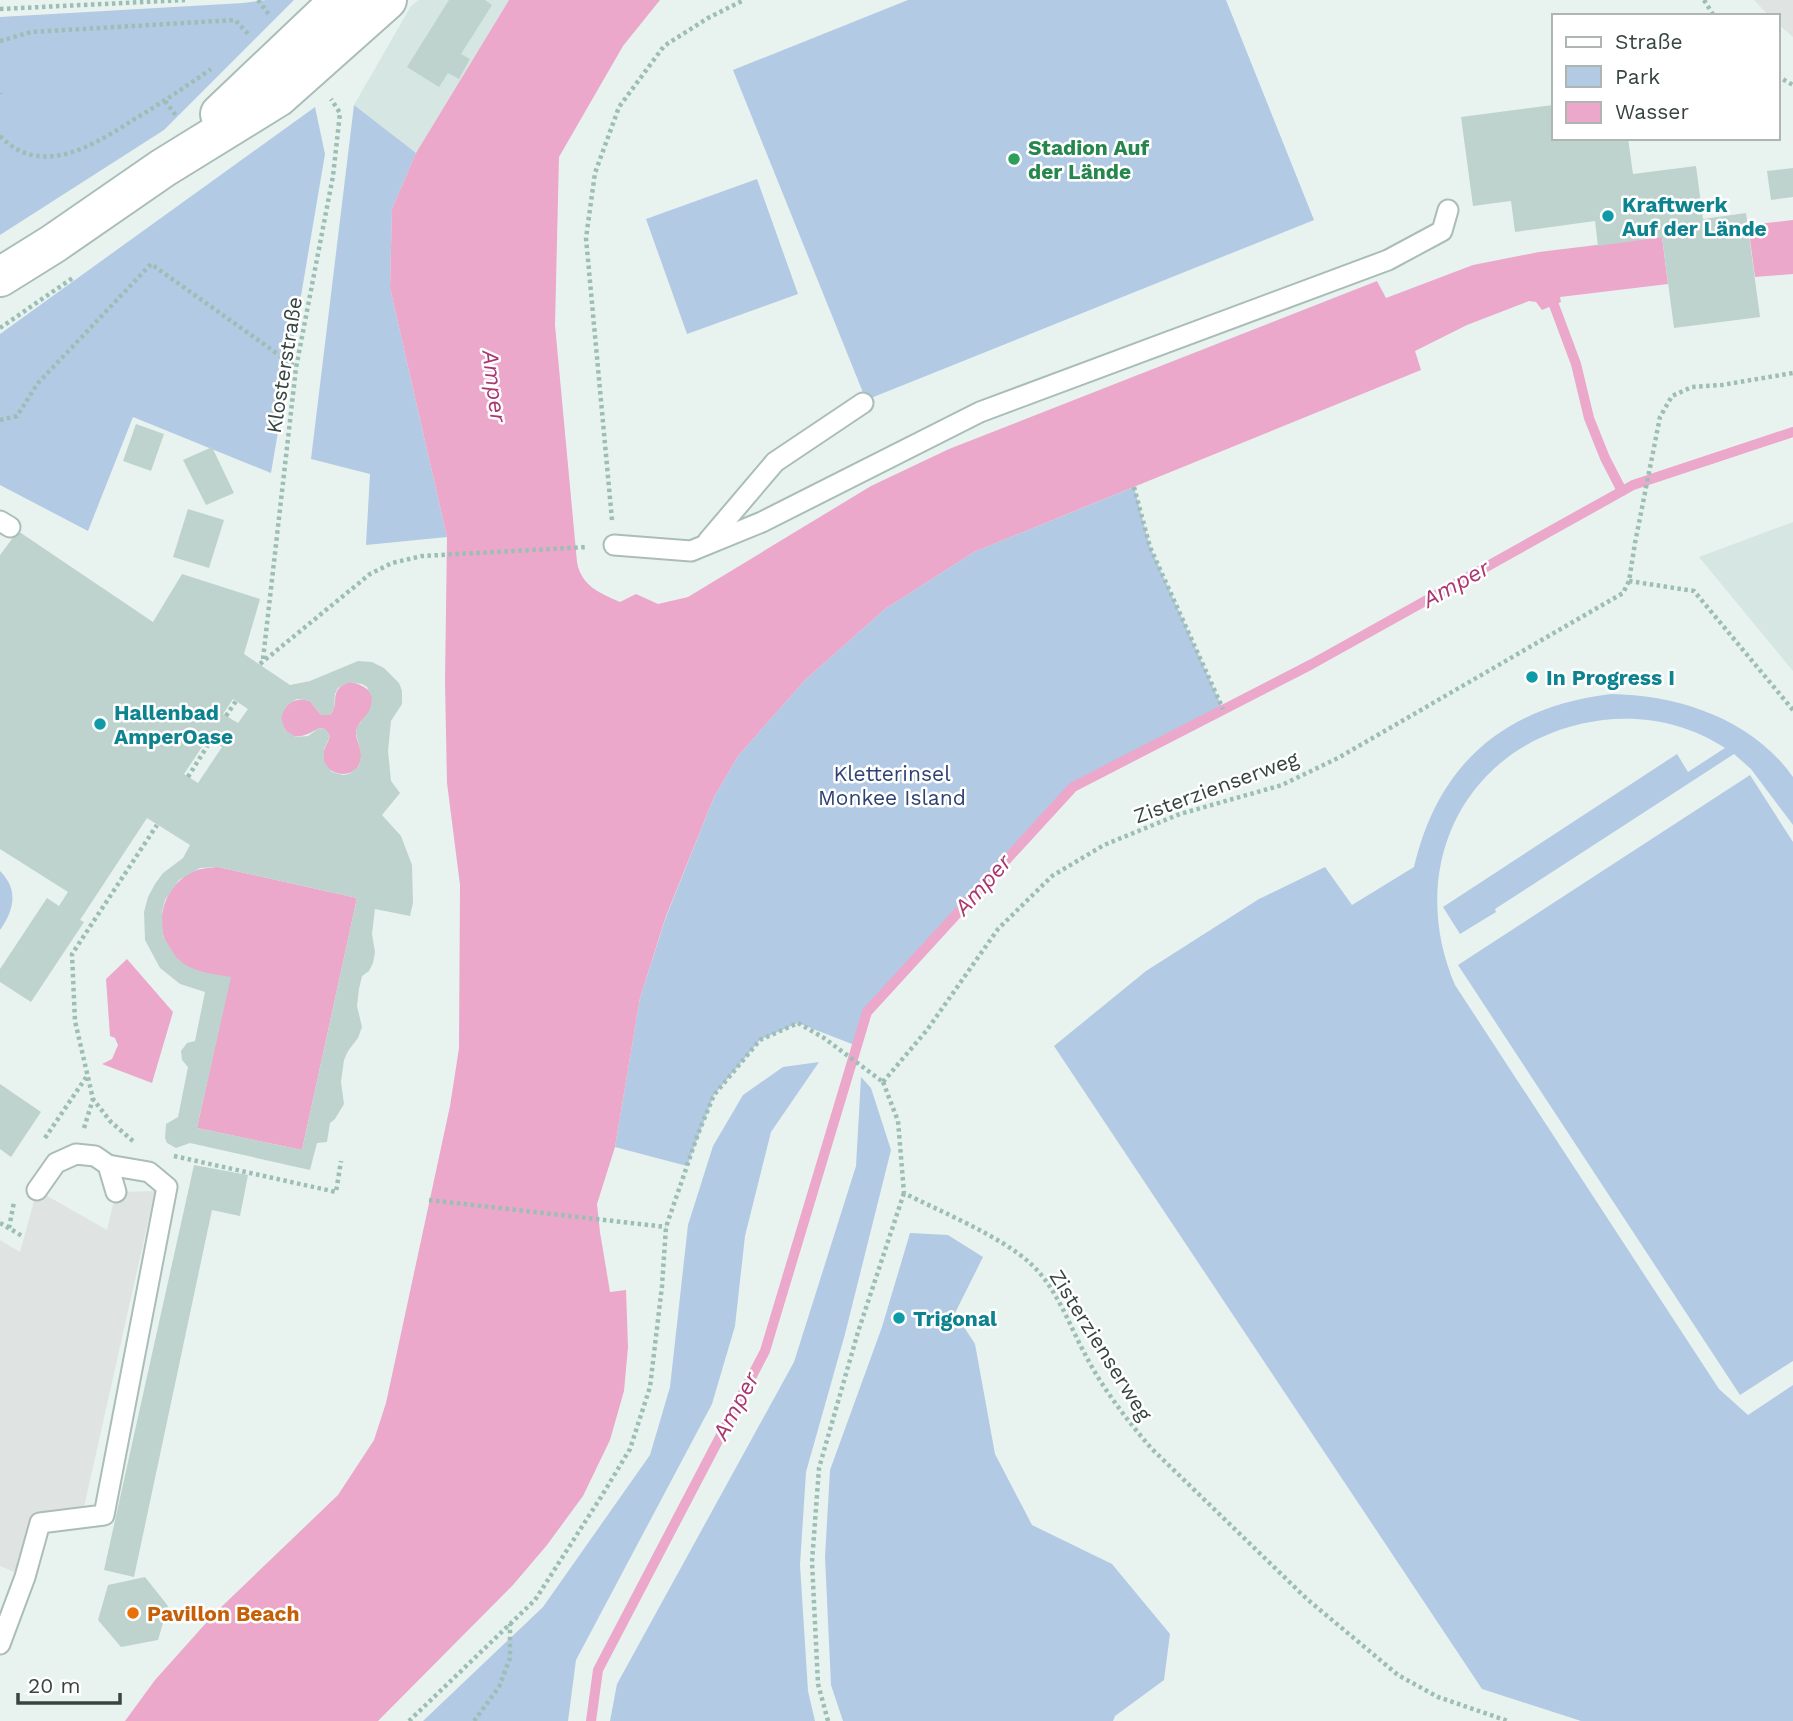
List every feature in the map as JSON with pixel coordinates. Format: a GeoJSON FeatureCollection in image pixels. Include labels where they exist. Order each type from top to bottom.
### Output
{"type":"FeatureCollection","features":[{"type":"Feature","properties":{"kind":"street"},"geometry":{"type":"LineString","coordinates":[[163,168],[340,0]]}},
{"type":"Feature","properties":{"kind":"street"},"geometry":{"type":"LineString","coordinates":[[0,277],[54,244],[163,168],[278,97],[387,0]]}},
{"type":"Feature","properties":{"kind":"lane"},"geometry":{"type":"LineString","coordinates":[[614,545],[691,551],[706,545],[762,522],[980,412],[1388,260],[1441,231],[1448,210]]}},
{"type":"Feature","properties":{"kind":"lane"},"geometry":{"type":"LineString","coordinates":[[706,545],[775,462],[863,403]]}},
{"type":"Feature","properties":{"kind":"lane"},"geometry":{"type":"LineString","coordinates":[[0,1644],[25,1577],[40,1523],[104,1515],[167,1187],[149,1172],[108,1165],[95,1156],[76,1154],[56,1163],[37,1189]]}},
{"type":"Feature","properties":{"kind":"lane"},"geometry":{"type":"LineString","coordinates":[[108,1165],[116,1192]]}},
{"type":"Feature","properties":{"kind":"path"},"geometry":{"type":"LineString","coordinates":[[0,9],[185,0]]}},
{"type":"Feature","properties":{"kind":"path"},"geometry":{"type":"LineString","coordinates":[[258,0],[277,27]]}},
{"type":"Feature","properties":{"kind":"path"},"geometry":{"type":"LineString","coordinates":[[610,486],[586,238],[595,173],[619,107],[664,46],[708,18],[744,0]]}},
{"type":"Feature","properties":{"kind":"path"},"geometry":{"type":"LineString","coordinates":[[0,41],[32,32],[234,20],[252,37],[242,46]]}},
{"type":"Feature","properties":{"kind":"path"},"geometry":{"type":"LineString","coordinates":[[0,136],[15,147],[37,156],[75,152],[108,136],[220,63]]}},
{"type":"Feature","properties":{"kind":"path","name":"Klosterstraße"},"geometry":{"type":"LineString","coordinates":[[326,91],[340,113],[333,176],[296,368],[261,662],[370,574],[392,563],[422,556],[614,545]]}},
{"type":"Feature","properties":{"kind":"path"},"geometry":{"type":"LineString","coordinates":[[165,101],[182,124]]}},
{"type":"Feature","properties":{"kind":"path"},"geometry":{"type":"LineString","coordinates":[[0,420],[17,416],[38,383],[151,264],[296,368]]}},
{"type":"Feature","properties":{"kind":"path"},"geometry":{"type":"LineString","coordinates":[[1793,373],[1722,385],[1692,387],[1672,396],[1660,417],[1629,581],[1694,591],[1793,710]]}},
{"type":"Feature","properties":{"kind":"path"},"geometry":{"type":"LineString","coordinates":[[1134,487],[1150,547],[1223,709]]}},
{"type":"Feature","properties":{"kind":"path","name":"Zisterzienserweg"},"geometry":{"type":"LineString","coordinates":[[883,1082],[927,1030],[998,929],[1052,876],[1104,845],[1180,814],[1282,785],[1338,758],[1623,593],[1629,581]]}},
{"type":"Feature","properties":{"kind":"path"},"geometry":{"type":"LineString","coordinates":[[226,716],[236,701]]}},
{"type":"Feature","properties":{"kind":"path"},"geometry":{"type":"LineString","coordinates":[[188,777],[211,740]]}},
{"type":"Feature","properties":{"kind":"path"},"geometry":{"type":"LineString","coordinates":[[139,1144],[111,1122],[93,1098],[75,1021],[72,954],[157,825]]}},
{"type":"Feature","properties":{"kind":"path"},"geometry":{"type":"LineString","coordinates":[[409,1721],[534,1600],[601,1497],[629,1448],[650,1387],[666,1227],[714,1095],[760,1040],[798,1023],[883,1082],[898,1121],[904,1193],[858,1332],[819,1468],[812,1562],[818,1684],[828,1721]]}},
{"type":"Feature","properties":{"kind":"path"},"geometry":{"type":"LineString","coordinates":[[170,1155],[336,1192],[341,1161]]}},
{"type":"Feature","properties":{"kind":"path","name":"Zisterzienserweg"},"geometry":{"type":"LineString","coordinates":[[904,1193],[992,1237],[1031,1264],[1057,1299],[1087,1358],[1151,1448],[1307,1599],[1398,1675],[1438,1697],[1508,1721]]}},
{"type":"Feature","properties":{"kind":"path"},"geometry":{"type":"LineString","coordinates":[[429,1200],[666,1227]]}},
{"type":"Feature","properties":{"kind":"path"},"geometry":{"type":"LineString","coordinates":[[0,1223],[24,1237]]}},
{"type":"Feature","properties":{"kind":"path"},"geometry":{"type":"LineString","coordinates":[[474,1721],[499,1687],[503,1677],[510,1658],[510,1624]]}},
{"type":"Feature","properties":{"kind":"shaded area"},"geometry":{"type":"Polygon","coordinates":[[[419,0],[509,0],[416,153],[354,105],[411,6],[419,0]]]}},
{"type":"Feature","properties":{"kind":"shaded area"},"geometry":{"type":"Polygon","coordinates":[[[1754,0],[1793,0],[1793,37],[1779,25],[1779,14],[1767,14],[1754,0]]]}},
{"type":"Feature","properties":{"kind":"shaded area"},"geometry":{"type":"Polygon","coordinates":[[[1793,522],[1793,671],[1699,557],[1793,522]]]}},
{"type":"Feature","properties":{"kind":"shaded area"},"geometry":{"type":"Polygon","coordinates":[[[37,1190],[107,1230],[116,1192],[155,1191],[84,1507],[40,1523],[25,1577],[0,1566],[0,1240],[20,1252],[37,1190]]]}},
{"type":"Feature","properties":{"kind":"green space"},"geometry":{"type":"Polygon","coordinates":[[[294,0],[164,130],[0,235],[0,17],[294,0]]]}},
{"type":"Feature","properties":{"kind":"green space"},"geometry":{"type":"Polygon","coordinates":[[[908,0],[1226,0],[1314,220],[866,400],[733,70],[908,0]]]}},
{"type":"Feature","properties":{"kind":"green space"},"geometry":{"type":"Polygon","coordinates":[[[354,105],[416,153],[392,209],[390,288],[447,537],[366,545],[370,474],[311,459],[354,105]]]}},
{"type":"Feature","properties":{"kind":"green space"},"geometry":{"type":"Polygon","coordinates":[[[315,107],[325,154],[271,473],[133,417],[88,531],[0,485],[0,334],[315,107]]]}},
{"type":"Feature","properties":{"kind":"green space"},"geometry":{"type":"Polygon","coordinates":[[[757,179],[798,294],[687,334],[646,219],[757,179]]]}},
{"type":"Feature","properties":{"kind":"green space","name":"Kletterinsel Monkee Island"},"geometry":{"type":"Polygon","coordinates":[[[1134,487],[1150,547],[1223,709],[1073,787],[867,1012],[857,1046],[798,1023],[760,1040],[714,1095],[687,1166],[615,1147],[640,998],[666,917],[714,797],[738,756],[805,680],[885,609],[974,552],[1134,487]]]}},
{"type":"Feature","properties":{"kind":"green space"},"geometry":{"type":"Polygon","coordinates":[[[1611,694],[1637,695],[1688,705],[1712,714],[1757,740],[1793,777],[1793,825],[1751,769],[1734,754],[1460,934],[1443,907],[1677,754],[1688,772],[1725,748],[1682,727],[1651,720],[1603,720],[1556,731],[1516,751],[1484,779],[1459,813],[1444,852],[1437,895],[1441,939],[1455,985],[1719,1389],[1748,1415],[1793,1385],[1793,1721],[1581,1721],[1482,1689],[1054,1046],[1146,971],[1259,899],[1325,867],[1352,905],[1414,867],[1425,830],[1440,798],[1459,770],[1482,746],[1509,727],[1539,712],[1573,701],[1611,694]]]}},
{"type":"Feature","properties":{"kind":"green space"},"geometry":{"type":"Polygon","coordinates":[[[1750,775],[1793,842],[1793,1361],[1740,1395],[1458,965],[1750,775]]]}},
{"type":"Feature","properties":{"kind":"green space"},"geometry":{"type":"Polygon","coordinates":[[[0,871],[10,885],[12,900],[9,915],[0,930],[0,871]]]}},
{"type":"Feature","properties":{"kind":"green space"},"geometry":{"type":"Polygon","coordinates":[[[819,1062],[771,1132],[745,1236],[735,1326],[712,1404],[576,1660],[568,1721],[423,1721],[543,1607],[650,1455],[670,1387],[688,1225],[713,1146],[743,1095],[783,1067],[819,1062]]]}},
{"type":"Feature","properties":{"kind":"green space"},"geometry":{"type":"Polygon","coordinates":[[[861,1077],[871,1088],[891,1150],[845,1334],[806,1472],[800,1565],[808,1691],[815,1721],[610,1721],[617,1684],[794,1362],[856,1166],[861,1077]]]}},
{"type":"Feature","properties":{"kind":"green space"},"geometry":{"type":"Polygon","coordinates":[[[910,1233],[948,1235],[983,1257],[955,1313],[975,1344],[995,1454],[1032,1525],[1112,1564],[1170,1634],[1164,1680],[1115,1716],[1113,1721],[843,1721],[831,1685],[825,1557],[830,1470],[882,1327],[910,1233]]]}},
{"type":"Feature","properties":{"kind":"water"},"geometry":{"type":"Polygon","coordinates":[[[509,0],[660,0],[623,46],[559,157],[555,325],[577,562],[587,583],[620,602],[636,594],[658,604],[688,597],[871,486],[949,449],[1377,281],[1386,298],[1473,265],[1539,252],[1662,237],[1668,284],[1560,297],[1561,302],[1542,310],[1536,302],[1529,301],[1467,325],[1415,351],[1421,370],[974,552],[885,609],[805,680],[738,756],[714,797],[666,916],[640,998],[615,1147],[597,1204],[600,1232],[626,1290],[628,1347],[624,1391],[610,1440],[583,1496],[513,1585],[378,1721],[125,1721],[155,1680],[215,1613],[338,1495],[374,1440],[386,1403],[450,1106],[459,1048],[460,885],[447,783],[447,537],[390,288],[392,209],[416,153],[509,0]]]}},
{"type":"Feature","properties":{"kind":"water"},"geometry":{"type":"Polygon","coordinates":[[[1793,220],[1793,274],[1755,277],[1748,225],[1793,220]]]}},
{"type":"Feature","properties":{"kind":"water"},"geometry":{"type":"Polygon","coordinates":[[[349,682],[365,687],[373,699],[370,710],[356,730],[361,761],[355,770],[344,774],[332,771],[324,762],[323,753],[330,736],[325,729],[319,728],[301,736],[291,735],[283,726],[281,718],[291,702],[300,700],[310,701],[321,715],[330,715],[335,706],[338,689],[349,682]]]}},
{"type":"Feature","properties":{"kind":"water"},"geometry":{"type":"Polygon","coordinates":[[[218,867],[357,898],[302,1150],[197,1128],[230,978],[200,972],[183,964],[172,954],[162,929],[162,916],[171,891],[180,880],[195,871],[218,867]]]}},
{"type":"Feature","properties":{"kind":"water"},"geometry":{"type":"Polygon","coordinates":[[[127,959],[173,1012],[152,1083],[102,1064],[112,1059],[118,1045],[115,1038],[110,1036],[106,979],[127,959]]]}},
{"type":"Feature","properties":{"kind":"pier"},"geometry":{"type":"Polygon","coordinates":[[[600,1232],[604,1232],[625,1280],[626,1290],[610,1292],[600,1232]]]}},
{"type":"Feature","properties":{"kind":"building"},"geometry":{"type":"Polygon","coordinates":[[[449,0],[485,0],[492,5],[461,54],[470,59],[459,79],[448,73],[439,87],[407,67],[449,0]]]}},
{"type":"Feature","properties":{"kind":"building","name":"Kraftwerk Auf der Lände"},"geometry":{"type":"Polygon","coordinates":[[[1552,105],[1552,140],[1628,140],[1633,174],[1696,166],[1703,219],[1746,213],[1760,317],[1674,328],[1662,237],[1598,246],[1595,221],[1515,232],[1511,201],[1473,206],[1461,117],[1552,105]]]}},
{"type":"Feature","properties":{"kind":"building"},"geometry":{"type":"Polygon","coordinates":[[[1793,168],[1793,197],[1771,200],[1767,171],[1793,168]]]}},
{"type":"Feature","properties":{"kind":"building"},"geometry":{"type":"Polygon","coordinates":[[[136,424],[164,434],[151,471],[123,461],[136,424]]]}},
{"type":"Feature","properties":{"kind":"building"},"geometry":{"type":"Polygon","coordinates":[[[212,447],[234,493],[206,505],[183,460],[212,447]]]}},
{"type":"Feature","properties":{"kind":"building"},"geometry":{"type":"Polygon","coordinates":[[[188,509],[224,520],[209,568],[173,557],[188,509]]]}},
{"type":"Feature","properties":{"kind":"building"},"geometry":{"type":"Polygon","coordinates":[[[18,531],[153,622],[182,574],[260,599],[244,654],[290,685],[310,681],[358,661],[372,662],[384,668],[399,683],[402,704],[391,721],[388,751],[391,781],[400,793],[382,815],[401,836],[412,865],[413,903],[410,916],[375,909],[373,963],[369,971],[362,976],[357,1006],[362,1027],[344,1060],[341,1082],[344,1104],[330,1123],[327,1142],[317,1143],[310,1170],[190,1143],[176,1148],[167,1143],[166,1124],[178,1117],[188,1067],[182,1060],[181,1051],[187,1043],[195,1041],[205,992],[180,984],[160,968],[145,940],[144,912],[148,897],[163,873],[183,858],[190,845],[147,818],[80,920],[84,922],[31,1002],[0,982],[0,969],[47,898],[59,906],[68,892],[0,849],[0,555],[18,531]],[[349,682],[338,688],[334,709],[330,715],[321,715],[310,701],[297,699],[286,706],[281,718],[285,730],[296,737],[308,736],[319,728],[325,729],[330,736],[324,749],[324,762],[332,772],[343,775],[359,766],[361,754],[357,727],[370,710],[372,698],[367,687],[362,684],[349,682]],[[233,699],[223,714],[238,723],[248,709],[233,699]],[[208,738],[184,774],[198,783],[222,747],[208,738]],[[218,867],[200,868],[179,880],[165,900],[162,912],[163,936],[176,957],[185,965],[201,972],[231,977],[197,1128],[302,1150],[357,898],[218,867]]]}},
{"type":"Feature","properties":{"kind":"building"},"geometry":{"type":"Polygon","coordinates":[[[0,1084],[41,1112],[11,1157],[0,1149],[0,1084]]]}},
{"type":"Feature","properties":{"kind":"building"},"geometry":{"type":"Polygon","coordinates":[[[194,1165],[248,1175],[240,1216],[212,1210],[134,1577],[104,1570],[194,1165]]]}},
{"type":"Feature","properties":{"kind":"building","name":"Pavillon Beach"},"geometry":{"type":"Polygon","coordinates":[[[145,1577],[168,1606],[158,1640],[121,1647],[98,1620],[108,1585],[145,1577]]]}},
{"type":"Feature","properties":{"kind":"waterway"},"geometry":{"type":"LineString","coordinates":[[1554,305],[1576,364],[1589,418],[1622,491]]}},
{"type":"Feature","properties":{"kind":"waterway","name":"Amper"},"geometry":{"type":"LineString","coordinates":[[591,1721],[598,1670],[765,1351],[867,1012],[1073,787],[1312,664],[1633,485],[1793,432]]}},
{"type":"Feature","properties":{"kind":"place","name":"Stadion Auf der Lände"},"geometry":{"type":"Point","coordinates":[1014,159]}},
{"type":"Feature","properties":{"kind":"place","name":"Kraftwerk Auf der Lände"},"geometry":{"type":"Point","coordinates":[1608,216]}},
{"type":"Feature","properties":{"kind":"place","name":"In Progress I"},"geometry":{"type":"Point","coordinates":[1532,677]}},
{"type":"Feature","properties":{"kind":"place","name":"Hallenbad AmperOase"},"geometry":{"type":"Point","coordinates":[100,724]}},
{"type":"Feature","properties":{"kind":"place","name":"Trigonal"},"geometry":{"type":"Point","coordinates":[899,1318]}},
{"type":"Feature","properties":{"kind":"place","name":"Pavillon Beach"},"geometry":{"type":"Point","coordinates":[133,1613]}}]}
